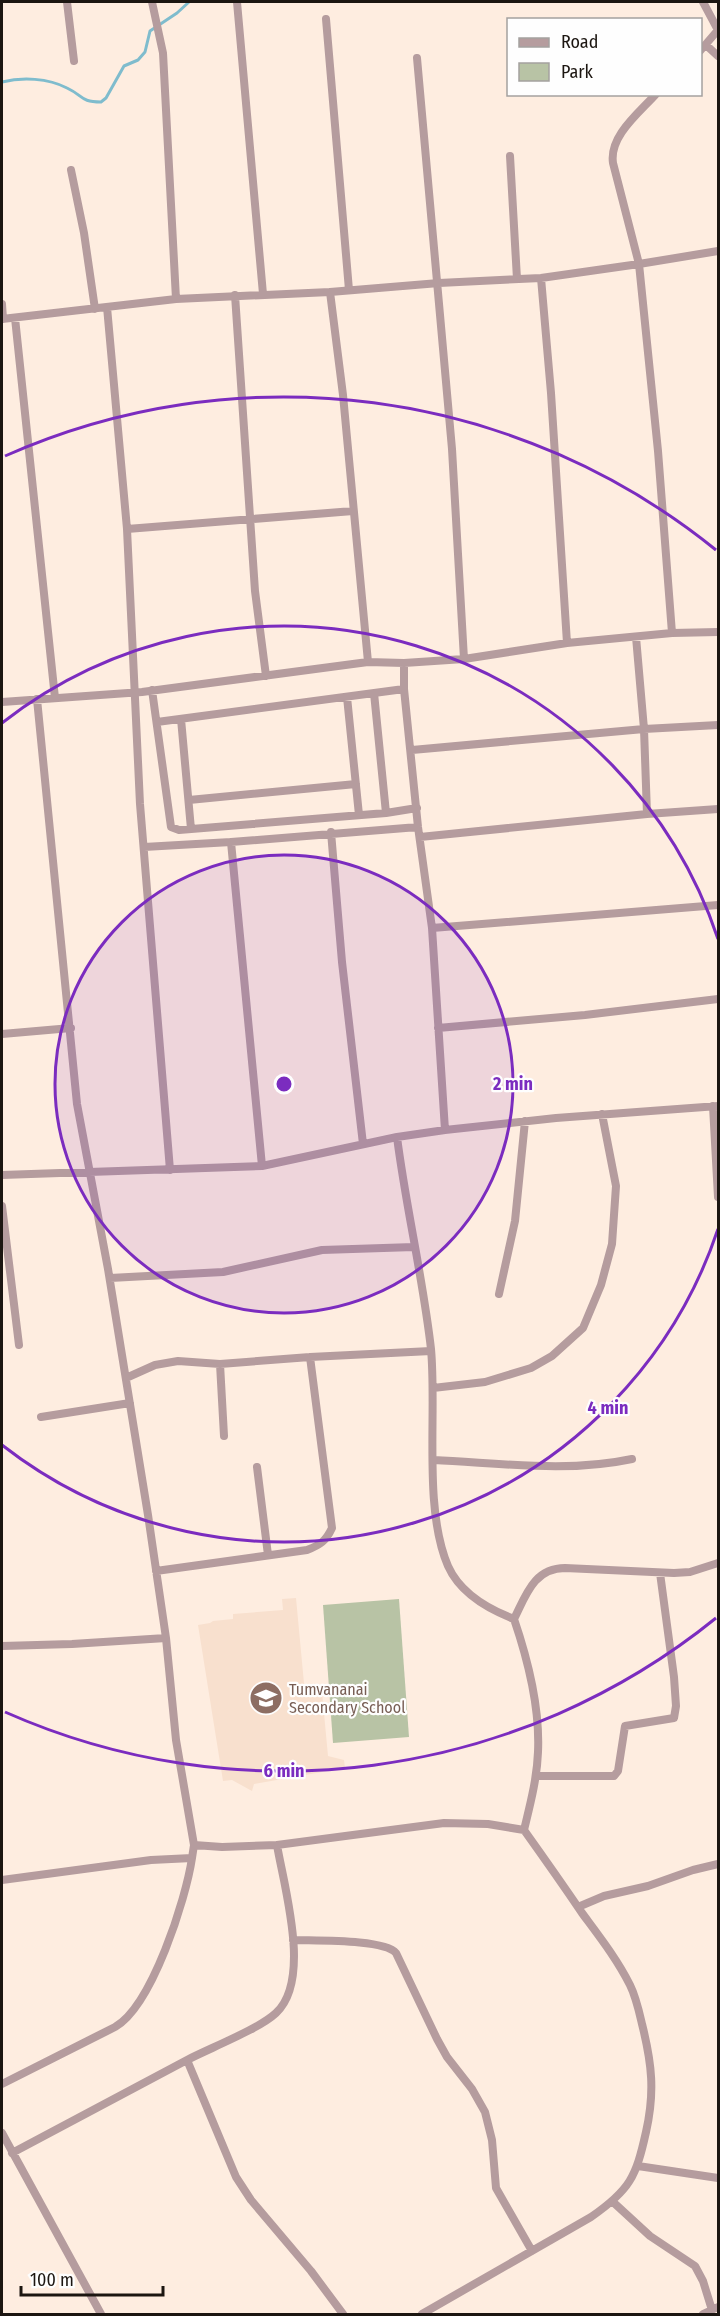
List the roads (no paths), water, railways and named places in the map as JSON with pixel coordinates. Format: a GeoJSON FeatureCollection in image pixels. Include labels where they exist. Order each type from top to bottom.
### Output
{"type":"FeatureCollection","features":[{"type":"Feature","properties":{"kind":"street"},"geometry":{"type":"LineString","coordinates":[[67,2],[74,61]]}},
{"type":"Feature","properties":{"kind":"street"},"geometry":{"type":"LineString","coordinates":[[152,2],[163,53],[176,299]]}},
{"type":"Feature","properties":{"kind":"street"},"geometry":{"type":"LineString","coordinates":[[237,2],[263,294]]}},
{"type":"Feature","properties":{"kind":"street"},"geometry":{"type":"LineString","coordinates":[[703,2],[718,30],[703,48],[718,56]]}},
{"type":"Feature","properties":{"kind":"street"},"geometry":{"type":"LineString","coordinates":[[326,19],[350,290]]}},
{"type":"Feature","properties":{"kind":"street"},"geometry":{"type":"LineString","coordinates":[[417,58],[439,283],[452,449],[464,659]]}},
{"type":"Feature","properties":{"kind":"street"},"geometry":{"type":"LineString","coordinates":[[654,96],[622,132],[612,151],[639,264],[658,451],[672,633]]}},
{"type":"Feature","properties":{"kind":"street"},"geometry":{"type":"LineString","coordinates":[[510,156],[517,279]]}},
{"type":"Feature","properties":{"kind":"street"},"geometry":{"type":"LineString","coordinates":[[71,170],[84,233],[95,309]]}},
{"type":"Feature","properties":{"kind":"street"},"geometry":{"type":"LineString","coordinates":[[2,304],[2,319],[176,299],[330,292],[541,278],[718,251]]}},
{"type":"Feature","properties":{"kind":"street"},"geometry":{"type":"LineString","coordinates":[[541,278],[551,393],[567,643]]}},
{"type":"Feature","properties":{"kind":"street"},"geometry":{"type":"LineString","coordinates":[[330,292],[343,394],[368,662]]}},
{"type":"Feature","properties":{"kind":"street"},"geometry":{"type":"LineString","coordinates":[[235,295],[249,518],[258,621],[266,676]]}},
{"type":"Feature","properties":{"kind":"street"},"geometry":{"type":"LineString","coordinates":[[107,307],[127,529],[133,692],[170,1170]]}},
{"type":"Feature","properties":{"kind":"street"},"geometry":{"type":"LineString","coordinates":[[15,318],[55,698]]}},
{"type":"Feature","properties":{"kind":"street"},"geometry":{"type":"LineString","coordinates":[[127,529],[354,511]]}},
{"type":"Feature","properties":{"kind":"street"},"geometry":{"type":"LineString","coordinates":[[2,702],[152,690],[368,662],[404,663],[464,659],[567,643],[672,633],[718,632]]}},
{"type":"Feature","properties":{"kind":"street"},"geometry":{"type":"LineString","coordinates":[[636,637],[644,729],[647,814]]}},
{"type":"Feature","properties":{"kind":"street"},"geometry":{"type":"LineString","coordinates":[[404,663],[404,689],[412,750],[418,827],[432,928],[445,1130]]}},
{"type":"Feature","properties":{"kind":"street"},"geometry":{"type":"LineString","coordinates":[[157,722],[404,689]]}},
{"type":"Feature","properties":{"kind":"street"},"geometry":{"type":"LineString","coordinates":[[152,690],[171,827],[179,830],[386,813],[417,808]]}},
{"type":"Feature","properties":{"kind":"street"},"geometry":{"type":"LineString","coordinates":[[374,693],[386,813]]}},
{"type":"Feature","properties":{"kind":"street"},"geometry":{"type":"LineString","coordinates":[[347,696],[359,815]]}},
{"type":"Feature","properties":{"kind":"street"},"geometry":{"type":"LineString","coordinates":[[2,2084],[116,2027],[130,2015],[148,1986],[177,1919],[186,1889],[194,1845],[176,1740],[166,1638],[130,1403],[110,1278],[77,1104],[37,699]]}},
{"type":"Feature","properties":{"kind":"street"},"geometry":{"type":"LineString","coordinates":[[181,719],[191,829]]}},
{"type":"Feature","properties":{"kind":"street"},"geometry":{"type":"LineString","coordinates":[[412,750],[644,729],[718,725]]}},
{"type":"Feature","properties":{"kind":"street"},"geometry":{"type":"LineString","coordinates":[[189,800],[356,784]]}},
{"type":"Feature","properties":{"kind":"street"},"geometry":{"type":"LineString","coordinates":[[420,837],[718,809]]}},
{"type":"Feature","properties":{"kind":"street"},"geometry":{"type":"LineString","coordinates":[[144,847],[418,827]]}},
{"type":"Feature","properties":{"kind":"street"},"geometry":{"type":"LineString","coordinates":[[331,832],[342,962],[363,1144]]}},
{"type":"Feature","properties":{"kind":"street"},"geometry":{"type":"LineString","coordinates":[[231,842],[262,1166]]}},
{"type":"Feature","properties":{"kind":"street"},"geometry":{"type":"LineString","coordinates":[[432,928],[718,906]]}},
{"type":"Feature","properties":{"kind":"street"},"geometry":{"type":"LineString","coordinates":[[438,1028],[585,1015],[718,999]]}},
{"type":"Feature","properties":{"kind":"street"},"geometry":{"type":"LineString","coordinates":[[2,1034],[71,1028]]}},
{"type":"Feature","properties":{"kind":"street"},"geometry":{"type":"LineString","coordinates":[[2,1174],[262,1166],[397,1137],[445,1130],[602,1114],[716,1106],[718,1197]]}},
{"type":"Feature","properties":{"kind":"street"},"geometry":{"type":"LineString","coordinates":[[433,1388],[485,1382],[531,1368],[552,1356],[583,1328],[601,1285],[612,1244],[616,1186],[602,1114]]}},
{"type":"Feature","properties":{"kind":"street"},"geometry":{"type":"LineString","coordinates":[[499,1294],[515,1221],[525,1121]]}},
{"type":"Feature","properties":{"kind":"street"},"geometry":{"type":"LineString","coordinates":[[397,1137],[431,1351],[436,1518],[448,1567],[473,1597],[497,1613],[514,1619]]}},
{"type":"Feature","properties":{"kind":"street"},"geometry":{"type":"LineString","coordinates":[[2,1206],[19,1345]]}},
{"type":"Feature","properties":{"kind":"street"},"geometry":{"type":"LineString","coordinates":[[110,1278],[222,1272],[322,1250],[414,1247]]}},
{"type":"Feature","properties":{"kind":"street"},"geometry":{"type":"LineString","coordinates":[[126,1378],[163,1363],[178,1361],[220,1364],[431,1351]]}},
{"type":"Feature","properties":{"kind":"street"},"geometry":{"type":"LineString","coordinates":[[156,1571],[307,1550],[322,1544],[332,1528],[310,1357]]}},
{"type":"Feature","properties":{"kind":"street"},"geometry":{"type":"LineString","coordinates":[[220,1364],[224,1436]]}},
{"type":"Feature","properties":{"kind":"street"},"geometry":{"type":"LineString","coordinates":[[41,1417],[130,1403]]}},
{"type":"Feature","properties":{"kind":"street"},"geometry":{"type":"LineString","coordinates":[[434,1460],[506,1463],[552,1468],[612,1464],[632,1460]]}},
{"type":"Feature","properties":{"kind":"street"},"geometry":{"type":"LineString","coordinates":[[257,1467],[268,1555]]}},
{"type":"Feature","properties":{"kind":"street"},"geometry":{"type":"LineString","coordinates":[[524,1830],[536,1776],[538,1734],[524,1656],[514,1619],[532,1583],[549,1570],[565,1568],[660,1573],[690,1572],[718,1563]]}},
{"type":"Feature","properties":{"kind":"street"},"geometry":{"type":"LineString","coordinates":[[536,1776],[614,1776],[618,1771],[625,1726],[674,1718],[676,1706],[674,1677],[660,1573]]}},
{"type":"Feature","properties":{"kind":"street"},"geometry":{"type":"LineString","coordinates":[[2,1646],[166,1638]]}},
{"type":"Feature","properties":{"kind":"street"},"geometry":{"type":"LineString","coordinates":[[194,1845],[230,1847],[277,1845],[444,1823],[488,1824],[524,1830],[631,1986],[649,2051],[653,2079],[651,2109],[638,2166],[627,2186],[613,2202],[422,2314]]}},
{"type":"Feature","properties":{"kind":"street"},"geometry":{"type":"LineString","coordinates":[[12,2152],[276,2013],[288,1998],[293,1981],[293,1940],[277,1845]]}},
{"type":"Feature","properties":{"kind":"street"},"geometry":{"type":"LineString","coordinates":[[2,1880],[152,1860],[192,1858]]}},
{"type":"Feature","properties":{"kind":"street"},"geometry":{"type":"LineString","coordinates":[[578,1907],[603,1896],[648,1886],[718,1864]]}},
{"type":"Feature","properties":{"kind":"street"},"geometry":{"type":"LineString","coordinates":[[293,1940],[371,1943],[390,1947],[396,1953],[447,2057],[472,2089],[485,2112],[492,2140],[496,2188],[532,2251]]}},
{"type":"Feature","properties":{"kind":"street"},"geometry":{"type":"LineString","coordinates":[[187,2060],[236,2177],[251,2200],[343,2314]]}},
{"type":"Feature","properties":{"kind":"street"},"geometry":{"type":"LineString","coordinates":[[2,2133],[101,2314]]}},
{"type":"Feature","properties":{"kind":"street"},"geometry":{"type":"LineString","coordinates":[[638,2166],[718,2178]]}},
{"type":"Feature","properties":{"kind":"street"},"geometry":{"type":"LineString","coordinates":[[613,2202],[636,2225],[695,2266],[715,2309],[703,2314]]}},
{"type":"Feature","properties":{"kind":"waterway"},"geometry":{"type":"LineString","coordinates":[[2,82],[18,79],[43,80],[67,88],[85,100],[101,102],[106,98],[124,66],[138,60],[145,52],[150,31],[189,2]]}},
{"type":"Feature","properties":{"kind":"place","name":"Tumvananai Secondary School"},"geometry":{"type":"Point","coordinates":[266,1698]}}]}
